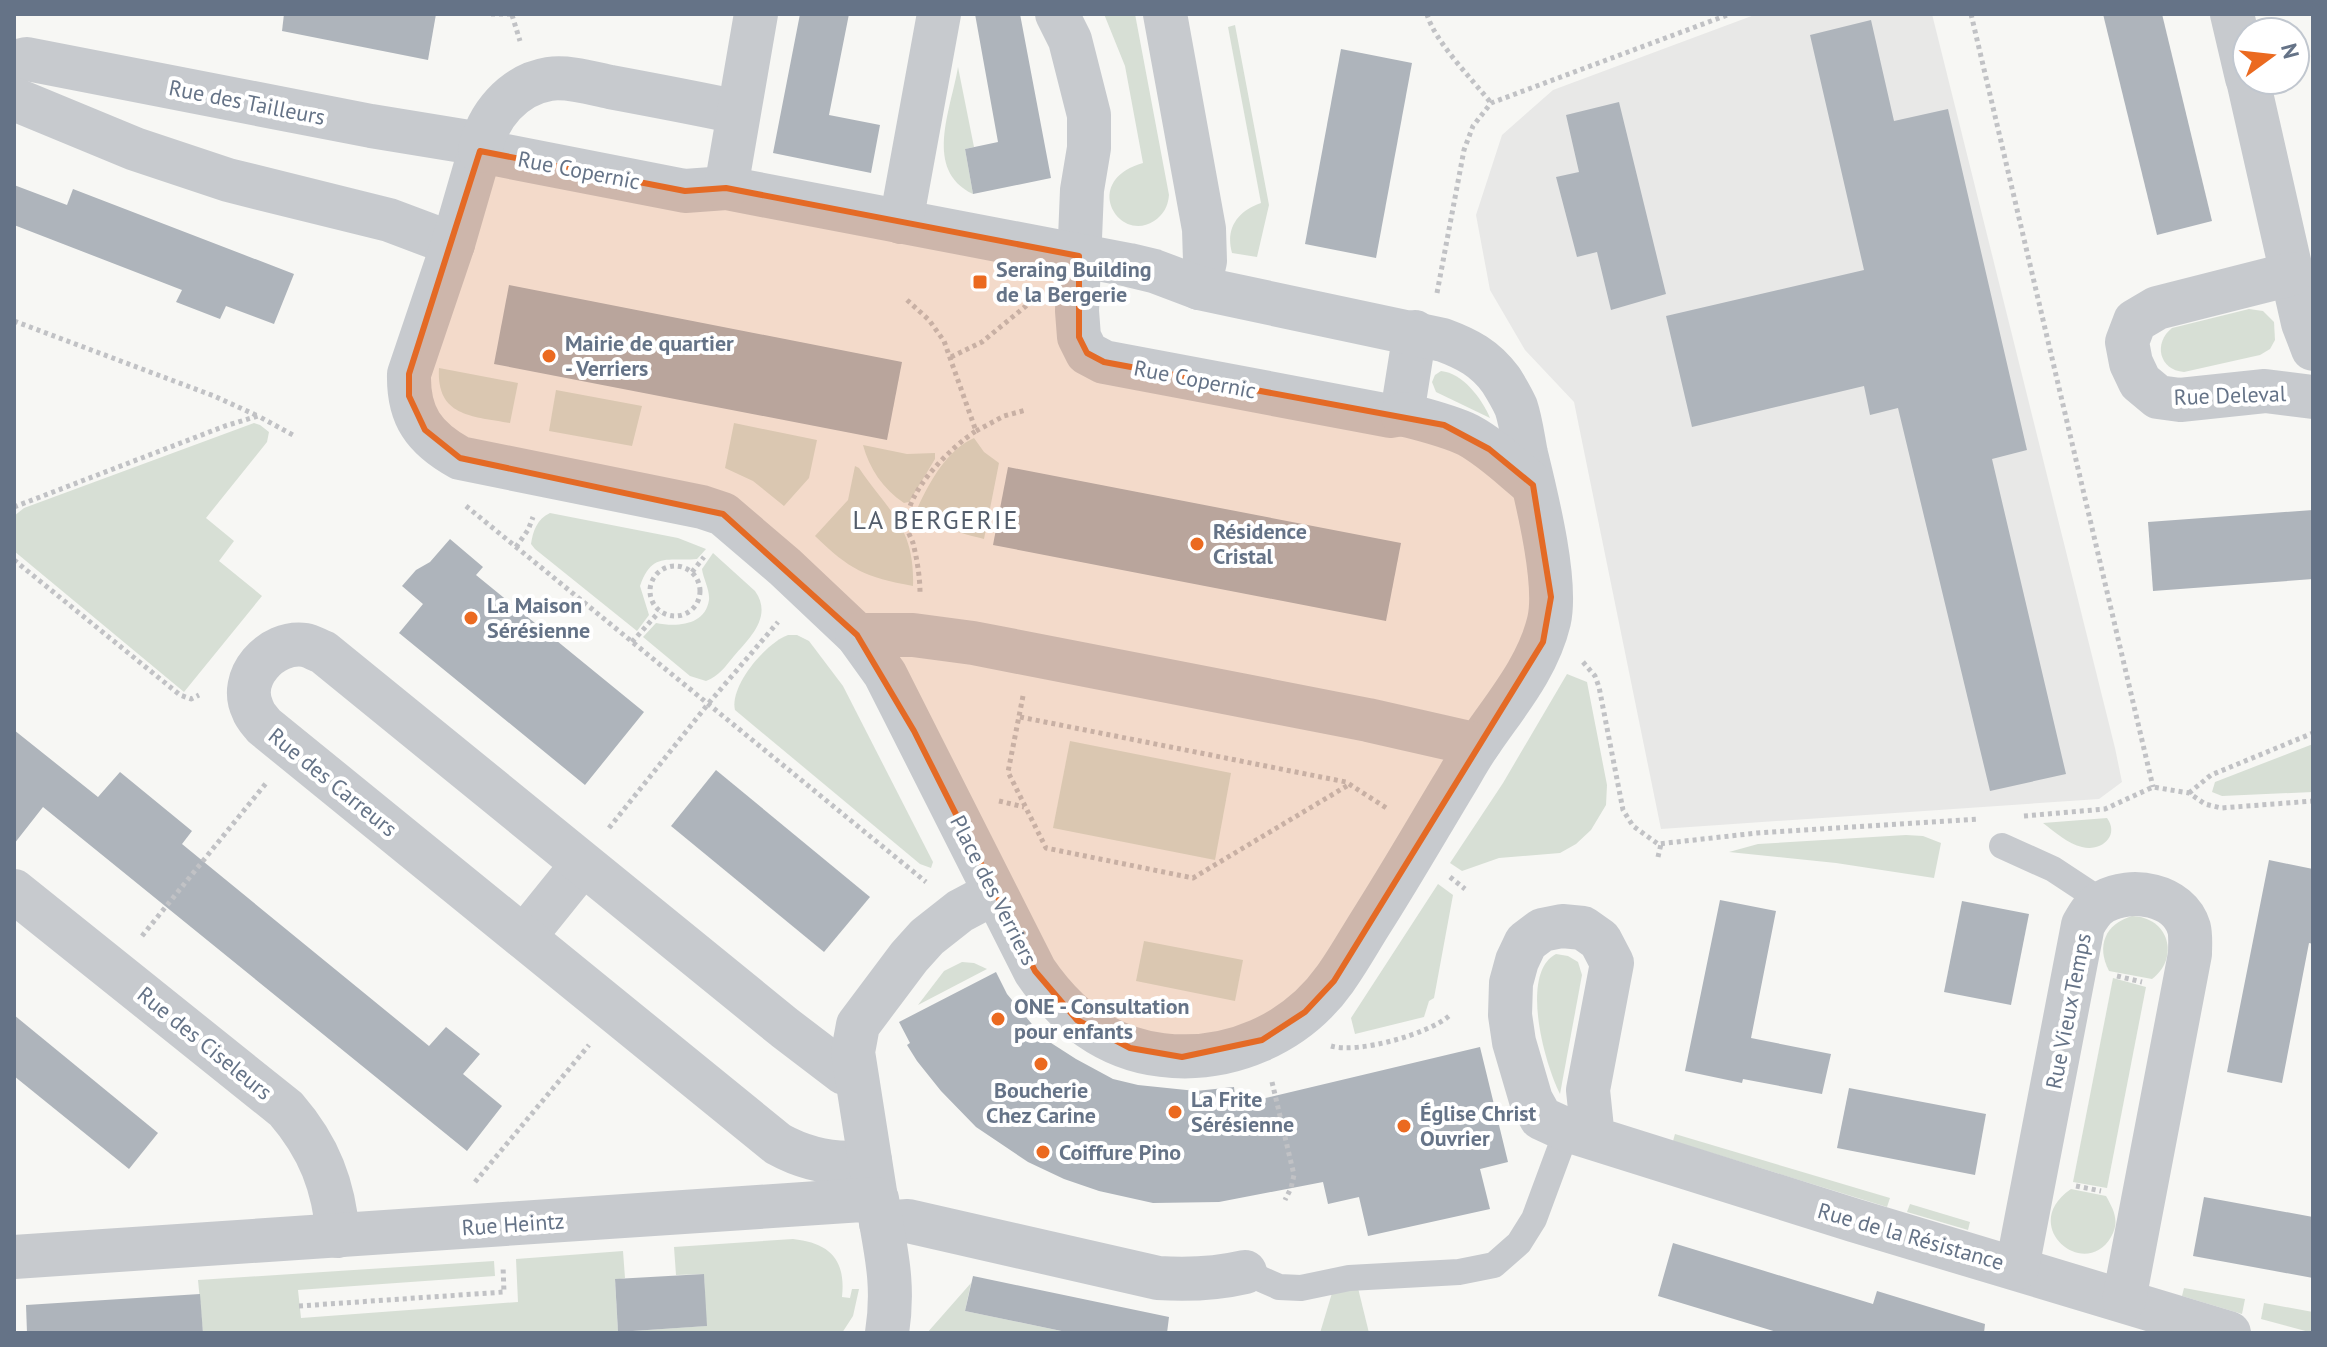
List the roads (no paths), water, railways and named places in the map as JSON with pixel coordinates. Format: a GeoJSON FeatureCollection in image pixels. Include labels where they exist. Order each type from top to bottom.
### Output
{"type":"FeatureCollection","features":[{"type":"Feature","properties":{"kind":"street"},"geometry":{"type":"LineString","coordinates":[[726,188],[756,14]]}},
{"type":"Feature","properties":{"kind":"street"},"geometry":{"type":"LineString","coordinates":[[901,222],[939,14]]}},
{"type":"Feature","properties":{"kind":"street","name":"Rue Copernic"},"geometry":{"type":"LineString","coordinates":[[1057,14],[1070,40],[1089,115],[1079,256],[1079,337],[1087,353],[1104,362],[1373,414],[1402,414],[1444,425],[1468,435],[1489,449],[1533,485]]}},
{"type":"Feature","properties":{"kind":"street"},"geometry":{"type":"LineString","coordinates":[[1165,14],[1204,229],[1205,261],[1199,288]]}},
{"type":"Feature","properties":{"kind":"street","name":"Rue des Tailleurs"},"geometry":{"type":"LineString","coordinates":[[14,62],[27,59],[481,148]]}},
{"type":"Feature","properties":{"kind":"street"},"geometry":{"type":"LineString","coordinates":[[14,99],[135,149],[201,172],[389,220],[453,244],[492,120],[505,100],[527,86],[550,79],[579,81],[738,112]]}},
{"type":"Feature","properties":{"kind":"street"},"geometry":{"type":"LineString","coordinates":[[2251,96],[2303,323],[2313,349]]}},
{"type":"Feature","properties":{"kind":"street","name":"Rue Copernic"},"geometry":{"type":"LineString","coordinates":[[481,148],[685,191],[726,188],[1079,256],[1154,271],[1199,288],[1425,316],[1473,351],[1502,381],[1515,406],[1533,485]]}},
{"type":"Feature","properties":{"kind":"street","name":"Place des Verriers"},"geometry":{"type":"LineString","coordinates":[[453,244],[409,374],[409,396],[415,415],[438,446],[460,458],[702,507],[723,514],[761,545],[857,635],[885,674],[994,893],[1035,971],[1054,998],[1077,1020],[1106,1038],[1153,1054],[1182,1057],[1235,1050],[1262,1040],[1289,1024],[1334,981],[1478,745],[1527,674],[1543,642],[1550,617],[1549,575],[1533,485]]}},
{"type":"Feature","properties":{"kind":"street","name":"Rue Deleval"},"geometry":{"type":"LineString","coordinates":[[2291,274],[2157,308],[2135,321],[2127,342],[2131,363],[2140,382],[2158,397],[2180,400],[2265,391],[2313,397]]}},
{"type":"Feature","properties":{"kind":"street"},"geometry":{"type":"LineString","coordinates":[[1402,414],[1425,316]]}},
{"type":"Feature","properties":{"kind":"street"},"geometry":{"type":"LineString","coordinates":[[857,635],[913,635],[973,643],[1368,720],[1478,745]]}},
{"type":"Feature","properties":{"kind":"street","name":"Rue des Carreurs"},"geometry":{"type":"LineString","coordinates":[[856,1075],[844,1073],[786,1029],[593,850],[323,652],[306,645],[285,647],[259,664],[249,694],[253,710],[264,726],[778,1144],[815,1160],[853,1164],[876,1195]]}},
{"type":"Feature","properties":{"kind":"street"},"geometry":{"type":"LineString","coordinates":[[524,937],[593,850]]}},
{"type":"Feature","properties":{"kind":"street","name":"Rue des Ciseleurs"},"geometry":{"type":"LineString","coordinates":[[14,891],[286,1109],[320,1158],[333,1195],[338,1236]]}},
{"type":"Feature","properties":{"kind":"street"},"geometry":{"type":"LineString","coordinates":[[887,1333],[892,1293],[890,1264],[856,1075],[853,1052],[858,1025],[927,937],[960,911],[994,893]]}},
{"type":"Feature","properties":{"kind":"street"},"geometry":{"type":"LineString","coordinates":[[2103,902],[2117,896],[2135,894],[2164,900],[2178,910],[2189,928],[2190,954],[2124,1300]]}},
{"type":"Feature","properties":{"kind":"street","name":"Rue Vieux Temps"},"geometry":{"type":"LineString","coordinates":[[2017,1268],[2083,925],[2092,910],[2103,902]]}},
{"type":"Feature","properties":{"kind":"street","name":"Rue de la Résistance"},"geometry":{"type":"LineString","coordinates":[[1580,1134],[2229,1333]]}},
{"type":"Feature","properties":{"kind":"street"},"geometry":{"type":"LineString","coordinates":[[876,1195],[908,1221],[1158,1278],[1218,1279],[1245,1272]]}},
{"type":"Feature","properties":{"kind":"street","name":"Rue Heintz"},"geometry":{"type":"LineString","coordinates":[[14,1257],[876,1195]]}},
{"type":"Feature","properties":{"kind":"lane"},"geometry":{"type":"LineString","coordinates":[[2002,846],[2053,869],[2103,902]]}},
{"type":"Feature","properties":{"kind":"lane"},"geometry":{"type":"LineString","coordinates":[[1245,1272],[1279,1287],[1301,1288],[1349,1278],[1459,1272],[1494,1265],[1519,1243],[1580,1134]]}},
{"type":"Feature","properties":{"kind":"place","name":"Seraing Building de la Bergerie"},"geometry":{"type":"Point","coordinates":[980,282]}},
{"type":"Feature","properties":{"kind":"place","name":"Mairie de quartier - Verriers"},"geometry":{"type":"Point","coordinates":[549,356]}},
{"type":"Feature","properties":{"kind":"place","name":"Résidence Cristal"},"geometry":{"type":"Point","coordinates":[1197,544]}},
{"type":"Feature","properties":{"kind":"place","name":"La Maison Sérésienne"},"geometry":{"type":"Point","coordinates":[471,618]}},
{"type":"Feature","properties":{"kind":"place","name":"ONE - Consultation pour enfants"},"geometry":{"type":"Point","coordinates":[998,1019]}},
{"type":"Feature","properties":{"kind":"place","name":"Boucherie Chez Carine"},"geometry":{"type":"Point","coordinates":[1041,1064]}},
{"type":"Feature","properties":{"kind":"place","name":"La Frite Sérésienne"},"geometry":{"type":"Point","coordinates":[1175,1112]}},
{"type":"Feature","properties":{"kind":"place","name":"Église Christ Ouvrier"},"geometry":{"type":"Point","coordinates":[1404,1126]}},
{"type":"Feature","properties":{"kind":"place","name":"Coiffure Pino"},"geometry":{"type":"Point","coordinates":[1043,1152]}},
{"type":"Feature","properties":{"kind":"district","name":"LA BERGERIE"},"geometry":{"type":"Point","coordinates":[936,519]}}]}
